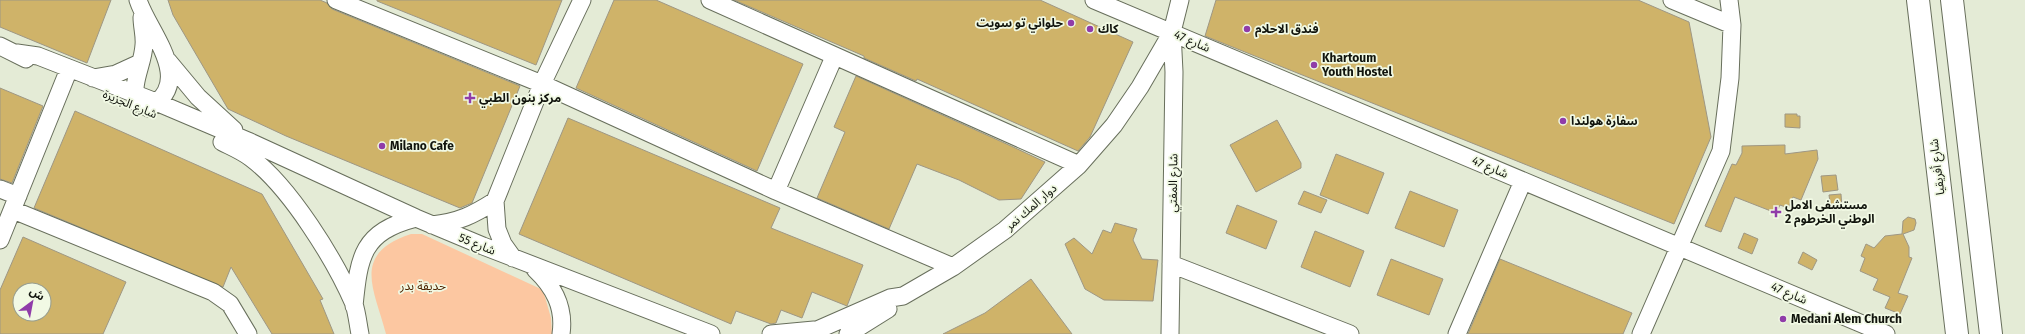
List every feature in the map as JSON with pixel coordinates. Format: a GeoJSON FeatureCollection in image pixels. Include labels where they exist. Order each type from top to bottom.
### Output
{"type":"FeatureCollection","features":[{"type":"Feature","properties":{"kind":"highway","name":"شارع أفريقيا"},"geometry":{"type":"LineString","coordinates":[[1918,0],[1957,334]]}},
{"type":"Feature","properties":{"kind":"highway"},"geometry":{"type":"LineString","coordinates":[[1952,0],[1991,334]]}},
{"type":"Feature","properties":{"kind":"street"},"geometry":{"type":"LineString","coordinates":[[336,0],[542,84],[776,191],[953,267]]}},
{"type":"Feature","properties":{"kind":"street"},"geometry":{"type":"LineString","coordinates":[[513,258],[503,244],[497,229],[495,200],[542,84],[582,0]]}},
{"type":"Feature","properties":{"kind":"street"},"geometry":{"type":"LineString","coordinates":[[710,0],[1079,165]]}},
{"type":"Feature","properties":{"kind":"street","name":"شارع 47"},"geometry":{"type":"LineString","coordinates":[[1094,0],[1886,334]]}},
{"type":"Feature","properties":{"kind":"street","name":"دوار المك نمر"},"geometry":{"type":"LineString","coordinates":[[771,334],[811,332],[890,298],[903,296],[953,267],[1005,230],[1079,165],[1114,126],[1140,87],[1172,32],[1180,0]]}},
{"type":"Feature","properties":{"kind":"street"},"geometry":{"type":"LineString","coordinates":[[1672,0],[1732,25]]}},
{"type":"Feature","properties":{"kind":"street"},"geometry":{"type":"LineString","coordinates":[[1641,334],[1678,246],[1721,151],[1730,78],[1732,25],[1729,0]]}},
{"type":"Feature","properties":{"kind":"street"},"geometry":{"type":"LineString","coordinates":[[140,7],[150,23],[168,61],[198,97],[246,147],[281,188],[310,227],[332,262],[354,306],[360,334]]}},
{"type":"Feature","properties":{"kind":"street"},"geometry":{"type":"LineString","coordinates":[[140,7],[144,47],[140,63],[144,103]]}},
{"type":"Feature","properties":{"kind":"street","name":"شارع المفتي"},"geometry":{"type":"LineString","coordinates":[[1170,334],[1174,72],[1172,32]]}},
{"type":"Feature","properties":{"kind":"street","name":"شارع الجزيرة"},"geometry":{"type":"LineString","coordinates":[[0,46],[17,53],[38,56],[67,73],[144,103],[246,147]]}},
{"type":"Feature","properties":{"kind":"street"},"geometry":{"type":"LineString","coordinates":[[776,191],[834,56]]}},
{"type":"Feature","properties":{"kind":"street"},"geometry":{"type":"LineString","coordinates":[[144,103],[170,81],[168,61]]}},
{"type":"Feature","properties":{"kind":"street"},"geometry":{"type":"LineString","coordinates":[[93,78],[116,74],[140,63]]}},
{"type":"Feature","properties":{"kind":"street"},"geometry":{"type":"LineString","coordinates":[[0,240],[67,73]]}},
{"type":"Feature","properties":{"kind":"street","name":"شارع الجزيرة"},"geometry":{"type":"LineString","coordinates":[[67,73],[93,78],[144,103]]}},
{"type":"Feature","properties":{"kind":"street","name":"شارع 55"},"geometry":{"type":"LineString","coordinates":[[246,147],[513,258],[711,334]]}},
{"type":"Feature","properties":{"kind":"street"},"geometry":{"type":"LineString","coordinates":[[1457,334],[1523,181]]}},
{"type":"Feature","properties":{"kind":"street"},"geometry":{"type":"LineString","coordinates":[[0,189],[16,203],[214,292],[230,304],[248,334]]}},
{"type":"Feature","properties":{"kind":"street"},"geometry":{"type":"LineString","coordinates":[[432,225],[460,221],[474,215],[495,200]]}},
{"type":"Feature","properties":{"kind":"street"},"geometry":{"type":"LineString","coordinates":[[354,306],[359,265],[363,253],[383,231],[398,222],[416,218]]}},
{"type":"Feature","properties":{"kind":"street"},"geometry":{"type":"LineString","coordinates":[[529,264],[548,282],[558,297],[562,315],[561,334]]}},
{"type":"Feature","properties":{"kind":"street"},"geometry":{"type":"LineString","coordinates":[[1171,264],[1350,334]]}},
{"type":"Feature","properties":{"kind":"street"},"geometry":{"type":"LineString","coordinates":[[848,334],[894,305],[903,296]]}},
{"type":"Feature","properties":{"kind":"green space","name":"حديقة بدر"},"geometry":{"type":"Polygon","coordinates":[[[411,234],[422,234],[543,290],[551,318],[552,334],[386,334],[373,287],[372,274],[374,262],[380,252],[392,242],[411,234]]]}},
{"type":"Feature","properties":{"kind":"building"},"geometry":{"type":"Polygon","coordinates":[[[0,0],[111,0],[87,63],[0,27],[0,0]]]}},
{"type":"Feature","properties":{"kind":"building"},"geometry":{"type":"Polygon","coordinates":[[[168,0],[320,0],[327,3],[332,9],[520,86],[472,203],[460,208],[286,136],[228,109],[173,15],[168,0]]]}},
{"type":"Feature","properties":{"kind":"building"},"geometry":{"type":"Polygon","coordinates":[[[377,0],[562,0],[536,65],[377,1],[377,0]]]}},
{"type":"Feature","properties":{"kind":"building"},"geometry":{"type":"Polygon","coordinates":[[[614,0],[656,0],[803,64],[757,171],[576,88],[614,0]]]}},
{"type":"Feature","properties":{"kind":"building"},"geometry":{"type":"Polygon","coordinates":[[[734,0],[1040,0],[1133,42],[1090,137],[1078,151],[917,79],[916,81],[864,58],[864,56],[734,0]]]}},
{"type":"Feature","properties":{"kind":"building"},"geometry":{"type":"Polygon","coordinates":[[[1216,0],[1638,0],[1689,22],[1711,137],[1674,224],[1205,36],[1216,0]]]}},
{"type":"Feature","properties":{"kind":"building"},"geometry":{"type":"Polygon","coordinates":[[[856,76],[1045,162],[1021,199],[999,200],[959,180],[917,164],[889,229],[817,198],[845,132],[834,127],[856,76]]]}},
{"type":"Feature","properties":{"kind":"building"},"geometry":{"type":"Polygon","coordinates":[[[0,88],[43,106],[12,183],[0,179],[0,88]]]}},
{"type":"Feature","properties":{"kind":"building"},"geometry":{"type":"Polygon","coordinates":[[[75,111],[262,194],[323,299],[320,300],[334,334],[272,334],[231,267],[223,287],[34,208],[75,111]]]}},
{"type":"Feature","properties":{"kind":"building"},"geometry":{"type":"Polygon","coordinates":[[[1785,114],[1797,114],[1797,116],[1800,116],[1800,128],[1785,127],[1785,114]]]}},
{"type":"Feature","properties":{"kind":"building"},"geometry":{"type":"Polygon","coordinates":[[[568,118],[780,208],[771,228],[863,265],[847,306],[812,292],[802,318],[781,310],[776,323],[771,324],[736,311],[731,324],[519,234],[568,118]]]}},
{"type":"Feature","properties":{"kind":"building"},"geometry":{"type":"Polygon","coordinates":[[[1277,120],[1301,163],[1301,168],[1256,192],[1230,145],[1277,120]]]}},
{"type":"Feature","properties":{"kind":"building"},"geometry":{"type":"Polygon","coordinates":[[[1785,145],[1785,154],[1817,150],[1818,159],[1801,200],[1793,197],[1788,208],[1780,205],[1776,213],[1735,197],[1721,232],[1705,226],[1732,164],[1736,165],[1742,153],[1742,146],[1785,145]]]}},
{"type":"Feature","properties":{"kind":"building"},"geometry":{"type":"Polygon","coordinates":[[[1336,154],[1384,173],[1368,214],[1320,195],[1336,154]]]}},
{"type":"Feature","properties":{"kind":"building"},"geometry":{"type":"Polygon","coordinates":[[[1836,175],[1838,190],[1823,192],[1821,176],[1836,175]]]}},
{"type":"Feature","properties":{"kind":"building"},"geometry":{"type":"Polygon","coordinates":[[[1304,191],[1327,200],[1321,213],[1298,204],[1304,191]]]}},
{"type":"Feature","properties":{"kind":"building"},"geometry":{"type":"Polygon","coordinates":[[[1410,191],[1458,210],[1444,247],[1395,228],[1410,191]]]}},
{"type":"Feature","properties":{"kind":"building"},"geometry":{"type":"Polygon","coordinates":[[[1841,194],[1842,209],[1831,210],[1829,195],[1841,194]]]}},
{"type":"Feature","properties":{"kind":"building"},"geometry":{"type":"Polygon","coordinates":[[[1237,205],[1277,221],[1266,249],[1226,233],[1237,205]]]}},
{"type":"Feature","properties":{"kind":"building"},"geometry":{"type":"Polygon","coordinates":[[[1908,217],[1915,219],[1916,223],[1914,230],[1903,234],[1909,247],[1909,257],[1912,258],[1898,293],[1908,296],[1900,314],[1885,308],[1890,297],[1873,290],[1878,279],[1860,271],[1865,258],[1861,256],[1866,244],[1874,248],[1885,236],[1902,234],[1903,221],[1908,217]]]}},
{"type":"Feature","properties":{"kind":"building"},"geometry":{"type":"Polygon","coordinates":[[[1115,223],[1137,229],[1133,240],[1142,259],[1158,260],[1153,301],[1104,300],[1085,289],[1065,244],[1074,238],[1092,254],[1103,230],[1111,233],[1115,223]]]}},
{"type":"Feature","properties":{"kind":"building"},"geometry":{"type":"Polygon","coordinates":[[[1315,231],[1364,251],[1350,287],[1301,267],[1315,231]]]}},
{"type":"Feature","properties":{"kind":"building"},"geometry":{"type":"Polygon","coordinates":[[[1744,233],[1758,239],[1752,254],[1738,248],[1744,233]]]}},
{"type":"Feature","properties":{"kind":"building"},"geometry":{"type":"Polygon","coordinates":[[[23,237],[126,282],[103,334],[0,334],[0,290],[23,237]]]}},
{"type":"Feature","properties":{"kind":"building"},"geometry":{"type":"Polygon","coordinates":[[[1803,252],[1817,260],[1812,270],[1798,263],[1803,252]]]}},
{"type":"Feature","properties":{"kind":"building"},"geometry":{"type":"Polygon","coordinates":[[[1391,259],[1443,279],[1429,315],[1377,295],[1391,259]]]}},
{"type":"Feature","properties":{"kind":"building"},"geometry":{"type":"Polygon","coordinates":[[[1500,259],[1632,313],[1623,334],[1468,334],[1500,259]]]}},
{"type":"Feature","properties":{"kind":"building"},"geometry":{"type":"Polygon","coordinates":[[[1031,279],[1072,334],[943,334],[985,313],[1031,279]]]}},
{"type":"Feature","properties":{"kind":"place","name":"حلواني تو سويت"},"geometry":{"type":"Point","coordinates":[1071,23]}},
{"type":"Feature","properties":{"kind":"place","name":"كاك"},"geometry":{"type":"Point","coordinates":[1090,29]}},
{"type":"Feature","properties":{"kind":"place","name":"فندق الاحلام"},"geometry":{"type":"Point","coordinates":[1247,29]}},
{"type":"Feature","properties":{"kind":"place","name":"Khartoum Youth Hostel"},"geometry":{"type":"Point","coordinates":[1314,65]}},
{"type":"Feature","properties":{"kind":"place","name":"مركز بنون الطبي"},"geometry":{"type":"Point","coordinates":[470,98]}},
{"type":"Feature","properties":{"kind":"place","name":"سفارة هولندا"},"geometry":{"type":"Point","coordinates":[1563,121]}},
{"type":"Feature","properties":{"kind":"place","name":"Milano Cafe"},"geometry":{"type":"Point","coordinates":[382,146]}},
{"type":"Feature","properties":{"kind":"place","name":"مستشفى الامل الوطني الخرطوم 2"},"geometry":{"type":"Point","coordinates":[1776,212]}},
{"type":"Feature","properties":{"kind":"place","name":"Medani Alem Church"},"geometry":{"type":"Point","coordinates":[1783,319]}}]}
